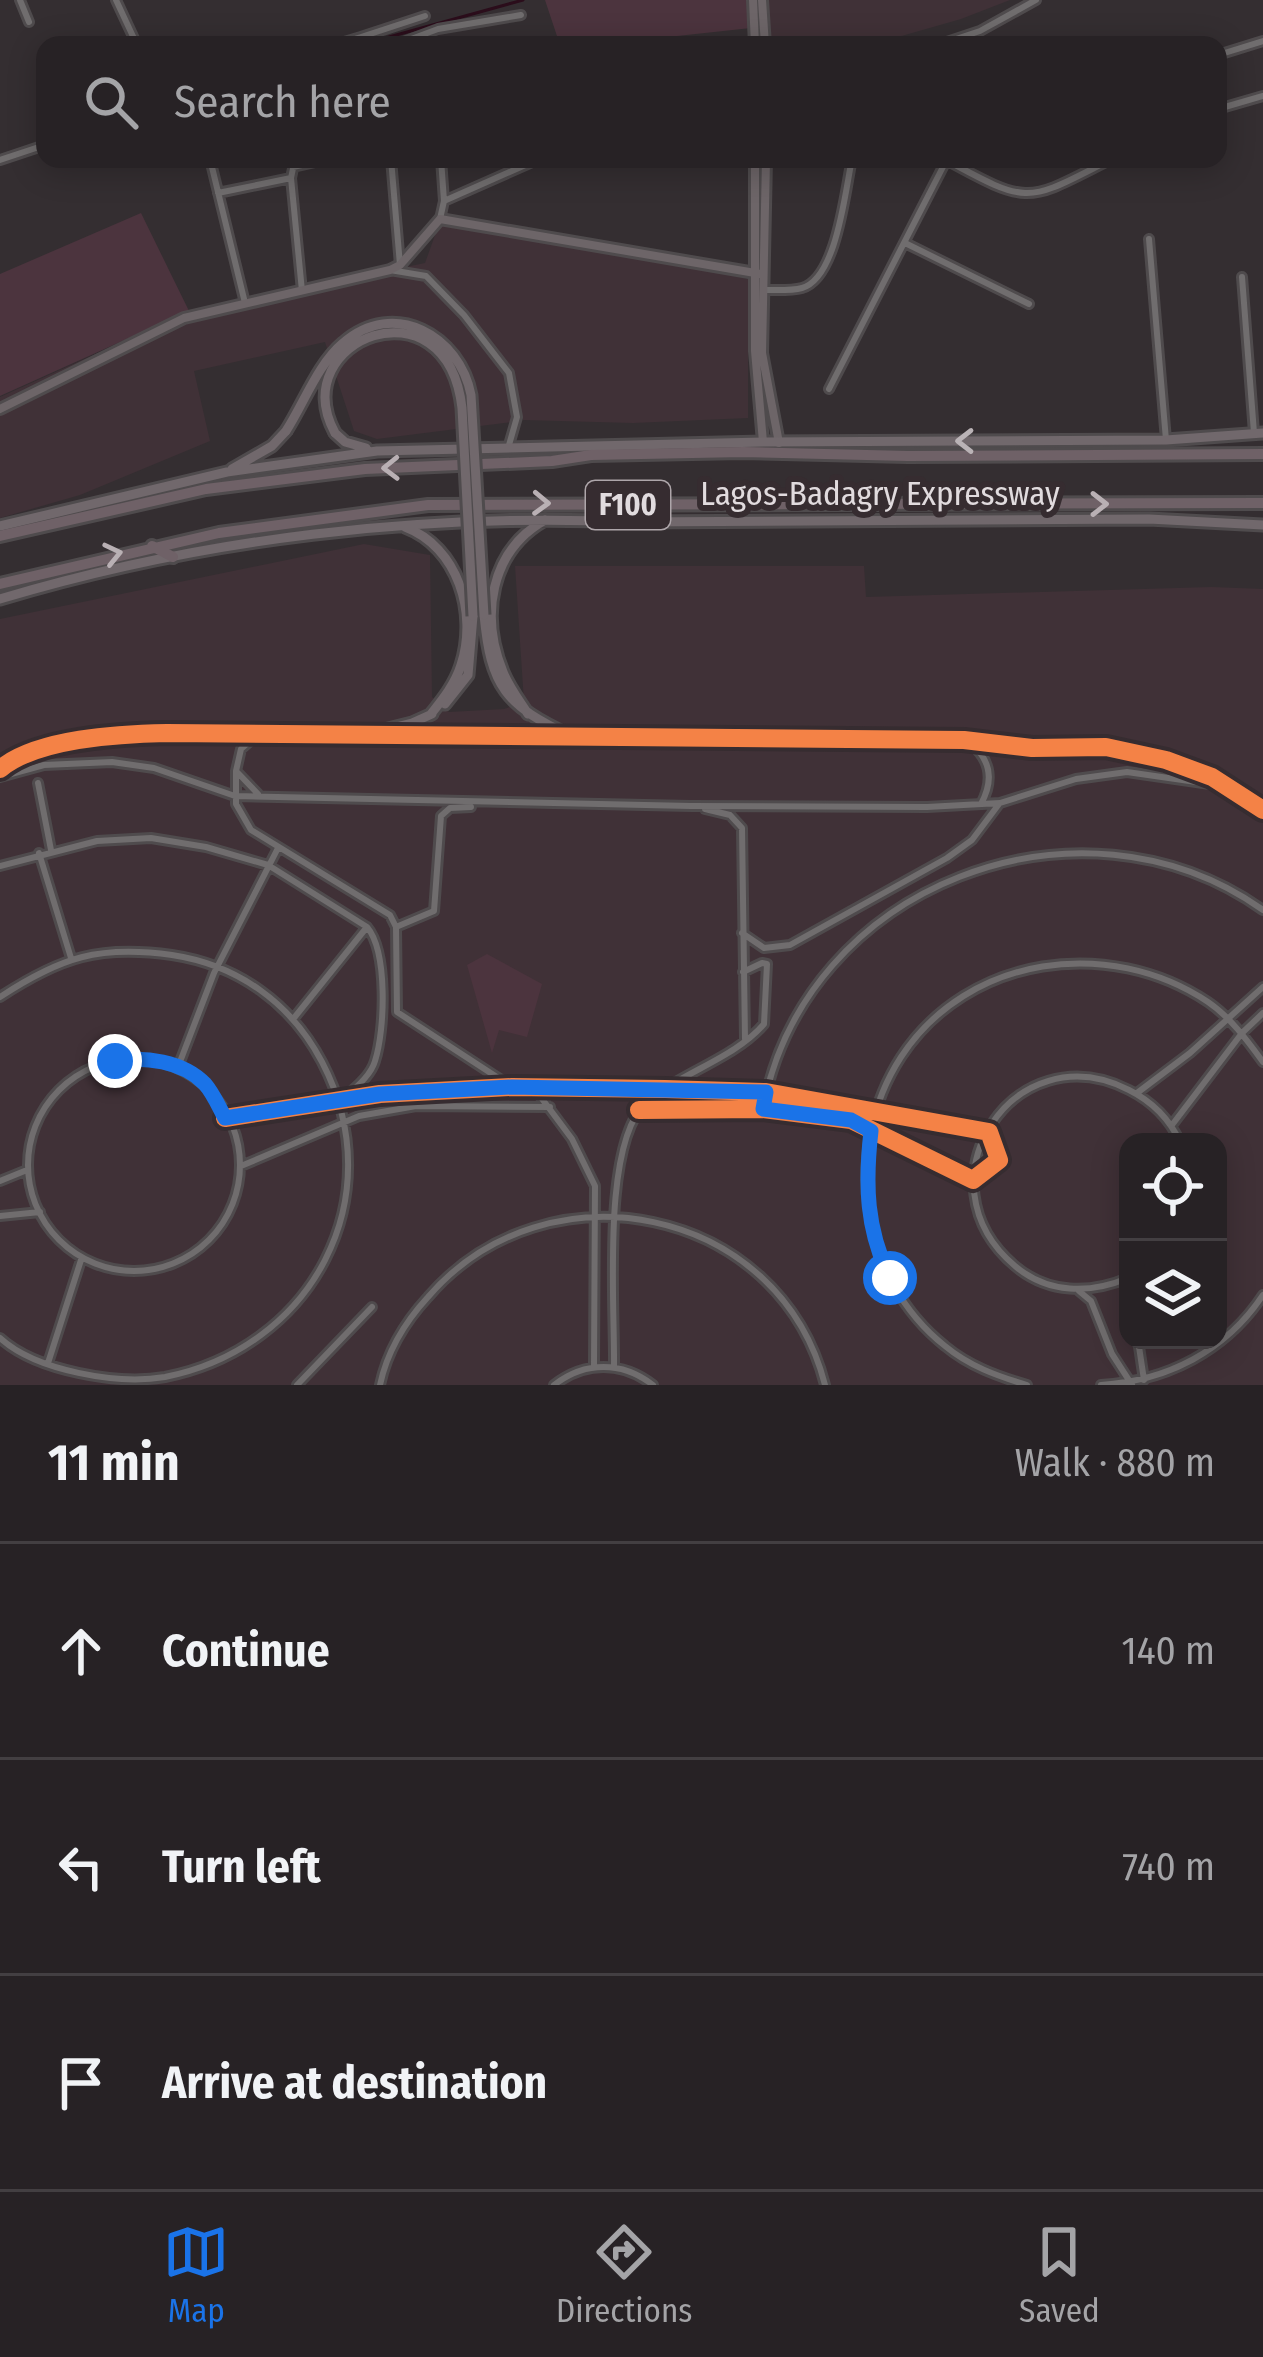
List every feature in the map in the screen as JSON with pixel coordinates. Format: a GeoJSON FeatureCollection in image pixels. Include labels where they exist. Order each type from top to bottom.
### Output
{"type":"FeatureCollection","features":[{"type":"Feature","properties":{"kind":"highway","name":"Lagos-Badagry Expressway"},"geometry":{"type":"LineString","coordinates":[[0,536],[206,489],[365,469],[591,455],[743,452],[1263,454]]}},
{"type":"Feature","properties":{"kind":"highway","name":"Lagos-Badagry Expressway"},"geometry":{"type":"LineString","coordinates":[[0,584],[152,546],[358,513],[466,503],[1263,503]]}},
{"type":"Feature","properties":{"kind":"highway"},"geometry":{"type":"LineString","coordinates":[[152,546],[173,557]]}},
{"type":"Feature","properties":{"kind":"main road"},"geometry":{"type":"LineString","coordinates":[[755,36],[757,0]]}},
{"type":"Feature","properties":{"kind":"main road"},"geometry":{"type":"LineString","coordinates":[[757,0],[763,36]]}},
{"type":"Feature","properties":{"kind":"main road"},"geometry":{"type":"LineString","coordinates":[[756,168],[759,220]]}},
{"type":"Feature","properties":{"kind":"main road"},"geometry":{"type":"LineString","coordinates":[[765,168],[757,274],[764,374],[779,444]]}},
{"type":"Feature","properties":{"kind":"main road"},"geometry":{"type":"LineString","coordinates":[[0,409],[184,318],[395,268],[440,219],[757,274]]}},
{"type":"Feature","properties":{"kind":"main road"},"geometry":{"type":"LineString","coordinates":[[758,290],[763,442]]}},
{"type":"Feature","properties":{"kind":"main road"},"geometry":{"type":"LineString","coordinates":[[227,472],[265,452],[286,431],[329,358],[351,336],[370,327],[416,326],[441,340],[463,367],[471,395],[478,615],[467,675],[454,695],[431,714],[368,734]]}},
{"type":"Feature","properties":{"kind":"main road"},"geometry":{"type":"LineString","coordinates":[[377,451],[345,442],[335,433],[325,405],[326,385],[337,362],[361,340],[386,332],[414,334],[433,345],[459,381],[478,615],[494,675],[506,695],[527,714],[571,736]]}},
{"type":"Feature","properties":{"kind":"main road","name":"Lagos-Badagry Expressway"},"geometry":{"type":"LineString","coordinates":[[0,526],[227,472],[377,451],[509,445],[1166,440],[1258,433]]}},
{"type":"Feature","properties":{"kind":"main road"},"geometry":{"type":"LineString","coordinates":[[527,714],[500,662],[494,598],[508,550],[524,532],[547,518]]}},
{"type":"Feature","properties":{"kind":"main road","name":"Lagos-Badagry Expressway"},"geometry":{"type":"LineString","coordinates":[[0,599],[258,541],[399,525],[547,518],[632,522],[1149,519],[1263,525]]}},
{"type":"Feature","properties":{"kind":"main road"},"geometry":{"type":"LineString","coordinates":[[399,525],[442,549],[463,597],[463,659],[450,689],[431,714]]}},
{"type":"Feature","properties":{"kind":"street"},"geometry":{"type":"LineString","coordinates":[[20,0],[29,22]]}},
{"type":"Feature","properties":{"kind":"street"},"geometry":{"type":"LineString","coordinates":[[116,0],[133,36]]}},
{"type":"Feature","properties":{"kind":"street"},"geometry":{"type":"LineString","coordinates":[[965,36],[1036,0]]}},
{"type":"Feature","properties":{"kind":"street"},"geometry":{"type":"LineString","coordinates":[[419,36],[520,15]]}},
{"type":"Feature","properties":{"kind":"street"},"geometry":{"type":"LineString","coordinates":[[376,36],[424,16]]}},
{"type":"Feature","properties":{"kind":"street"},"geometry":{"type":"LineString","coordinates":[[980,31],[981,36]]}},
{"type":"Feature","properties":{"kind":"street"},"geometry":{"type":"LineString","coordinates":[[1227,52],[1263,41]]}},
{"type":"Feature","properties":{"kind":"street"},"geometry":{"type":"LineString","coordinates":[[1227,106],[1263,96]]}},
{"type":"Feature","properties":{"kind":"street"},"geometry":{"type":"LineString","coordinates":[[0,160],[36,148]]}},
{"type":"Feature","properties":{"kind":"street"},"geometry":{"type":"LineString","coordinates":[[212,168],[245,303]]}},
{"type":"Feature","properties":{"kind":"street"},"geometry":{"type":"LineString","coordinates":[[293,168],[302,291]]}},
{"type":"Feature","properties":{"kind":"street"},"geometry":{"type":"LineString","coordinates":[[392,168],[395,268],[426,276],[464,315],[508,373],[517,417],[509,445]]}},
{"type":"Feature","properties":{"kind":"street"},"geometry":{"type":"LineString","coordinates":[[440,219],[442,168]]}},
{"type":"Feature","properties":{"kind":"street"},"geometry":{"type":"LineString","coordinates":[[444,201],[519,168]]}},
{"type":"Feature","properties":{"kind":"street"},"geometry":{"type":"LineString","coordinates":[[758,290],[801,289],[823,273],[850,168]]}},
{"type":"Feature","properties":{"kind":"street"},"geometry":{"type":"LineString","coordinates":[[829,389],[942,168]]}},
{"type":"Feature","properties":{"kind":"street"},"geometry":{"type":"LineString","coordinates":[[961,168],[1018,195],[1052,189],[1094,168]]}},
{"type":"Feature","properties":{"kind":"street"},"geometry":{"type":"LineString","coordinates":[[218,193],[291,178]]}},
{"type":"Feature","properties":{"kind":"street"},"geometry":{"type":"LineString","coordinates":[[1149,239],[1166,440]]}},
{"type":"Feature","properties":{"kind":"street"},"geometry":{"type":"LineString","coordinates":[[904,243],[1029,304]]}},
{"type":"Feature","properties":{"kind":"street"},"geometry":{"type":"LineString","coordinates":[[1242,277],[1258,433]]}},
{"type":"Feature","properties":{"kind":"street"},"geometry":{"type":"LineString","coordinates":[[0,773],[11,759],[34,752],[104,738],[167,733],[964,740],[1032,748],[1106,747],[1166,760],[1228,786],[1263,811]]}},
{"type":"Feature","properties":{"kind":"street"},"geometry":{"type":"LineString","coordinates":[[261,734],[244,745],[236,771],[235,796],[251,830],[386,911],[396,927],[397,1012],[512,1087]]}},
{"type":"Feature","properties":{"kind":"street"},"geometry":{"type":"LineString","coordinates":[[964,740],[979,750],[989,770],[989,787],[981,804]]}},
{"type":"Feature","properties":{"kind":"street"},"geometry":{"type":"LineString","coordinates":[[0,773],[44,765],[112,762],[154,768],[235,796],[488,804],[981,804],[1113,773],[1228,786]]}},
{"type":"Feature","properties":{"kind":"street"},"geometry":{"type":"LineString","coordinates":[[236,771],[245,785],[262,796]]}},
{"type":"Feature","properties":{"kind":"street"},"geometry":{"type":"LineString","coordinates":[[38,783],[51,850]]}},
{"type":"Feature","properties":{"kind":"street"},"geometry":{"type":"LineString","coordinates":[[742,933],[764,948],[790,945],[960,849],[1000,803]]}},
{"type":"Feature","properties":{"kind":"street"},"geometry":{"type":"LineString","coordinates":[[396,927],[436,907],[441,816],[450,808],[488,804]]}},
{"type":"Feature","properties":{"kind":"street"},"geometry":{"type":"LineString","coordinates":[[691,806],[730,815],[742,828],[746,1039]]}},
{"type":"Feature","properties":{"kind":"street"},"geometry":{"type":"LineString","coordinates":[[0,866],[97,841],[151,838],[206,847],[268,865],[367,927],[376,942],[383,1012],[375,1061],[339,1101]]}},
{"type":"Feature","properties":{"kind":"street"},"geometry":{"type":"LineString","coordinates":[[178,1067],[219,964],[278,848]]}},
{"type":"Feature","properties":{"kind":"street"},"geometry":{"type":"LineString","coordinates":[[39,853],[71,958]]}},
{"type":"Feature","properties":{"kind":"street"},"geometry":{"type":"LineString","coordinates":[[763,1109],[800,1012],[823,977],[852,944],[934,886],[979,869],[1042,855],[1125,854],[1209,879],[1263,910]]}},
{"type":"Feature","properties":{"kind":"street"},"geometry":{"type":"LineString","coordinates":[[294,1018],[367,927]]}},
{"type":"Feature","properties":{"kind":"street"},"geometry":{"type":"LineString","coordinates":[[0,997],[71,958],[144,951],[219,964],[294,1018],[314,1047],[345,1123],[346,1196],[337,1235],[297,1304],[268,1332],[197,1370],[117,1380],[77,1373],[2,1344]]}},
{"type":"Feature","properties":{"kind":"street"},"geometry":{"type":"LineString","coordinates":[[1027,1385],[967,1361],[927,1330],[903,1301],[878,1255],[866,1195],[871,1131],[875,1110],[902,1056],[950,1005],[992,981],[1034,967],[1098,962],[1141,969],[1201,998],[1242,1033],[1263,1062]]}},
{"type":"Feature","properties":{"kind":"street"},"geometry":{"type":"LineString","coordinates":[[614,1366],[619,1162],[639,1110],[764,1024],[767,964],[743,972]]}},
{"type":"Feature","properties":{"kind":"street"},"geometry":{"type":"LineString","coordinates":[[1137,1094],[1263,987]]}},
{"type":"Feature","properties":{"kind":"street"},"geometry":{"type":"LineString","coordinates":[[1172,1125],[1242,1033],[1263,1013]]}},
{"type":"Feature","properties":{"kind":"street"},"geometry":{"type":"LineString","coordinates":[[135,1058],[178,1067],[204,1084],[225,1118],[242,1166],[236,1197],[222,1225],[201,1248],[174,1264],[143,1271],[81,1260],[53,1233],[40,1212],[27,1171],[34,1128],[57,1091],[93,1066],[135,1058]]}},
{"type":"Feature","properties":{"kind":"street"},"geometry":{"type":"LineString","coordinates":[[1132,1385],[1112,1354],[1091,1301],[1079,1291],[1024,1274],[996,1250],[978,1215],[973,1180],[986,1132],[1007,1105],[1047,1082],[1090,1076],[1108,1079],[1137,1094],[1176,1133]]}},
{"type":"Feature","properties":{"kind":"street"},"geometry":{"type":"LineString","coordinates":[[225,1118],[380,1094],[512,1087],[766,1092],[986,1132],[993,1138],[999,1160],[973,1180]]}},
{"type":"Feature","properties":{"kind":"street"},"geometry":{"type":"LineString","coordinates":[[534,1088],[591,1175],[598,1197],[594,1366]]}},
{"type":"Feature","properties":{"kind":"street"},"geometry":{"type":"LineString","coordinates":[[242,1166],[359,1115],[416,1106],[550,1107]]}},
{"type":"Feature","properties":{"kind":"street"},"geometry":{"type":"LineString","coordinates":[[639,1110],[763,1109],[851,1120],[973,1180]]}},
{"type":"Feature","properties":{"kind":"street"},"geometry":{"type":"LineString","coordinates":[[0,1181],[27,1171]]}},
{"type":"Feature","properties":{"kind":"street"},"geometry":{"type":"LineString","coordinates":[[0,1216],[40,1212]]}},
{"type":"Feature","properties":{"kind":"street"},"geometry":{"type":"LineString","coordinates":[[380,1385],[388,1356],[404,1328],[444,1278],[472,1256],[535,1226],[616,1215],[694,1234],[755,1270],[799,1323],[825,1385]]}},
{"type":"Feature","properties":{"kind":"street"},"geometry":{"type":"LineString","coordinates":[[48,1363],[81,1260]]}},
{"type":"Feature","properties":{"kind":"street"},"geometry":{"type":"LineString","coordinates":[[1079,1291],[1119,1282]]}},
{"type":"Feature","properties":{"kind":"street"},"geometry":{"type":"LineString","coordinates":[[1102,1385],[1132,1385],[1183,1367],[1216,1345],[1263,1295]]}},
{"type":"Feature","properties":{"kind":"street"},"geometry":{"type":"LineString","coordinates":[[297,1385],[372,1307]]}},
{"type":"Feature","properties":{"kind":"street"},"geometry":{"type":"LineString","coordinates":[[1139,1349],[1144,1380]]}},
{"type":"Feature","properties":{"kind":"street"},"geometry":{"type":"LineString","coordinates":[[554,1385],[570,1372],[614,1366],[653,1385]]}},
{"type":"Feature","properties":{"kind":"street"},"geometry":{"type":"LineString","coordinates":[[76,1385],[77,1373]]}},
{"type":"Feature","properties":{"kind":"shaded area"},"geometry":{"type":"Polygon","coordinates":[[[545,0],[749,0],[751,28],[677,36],[557,36],[545,0]]]}},
{"type":"Feature","properties":{"kind":"shaded area"},"geometry":{"type":"Polygon","coordinates":[[[769,0],[1010,0],[902,36],[768,36],[769,0]]]}},
{"type":"Feature","properties":{"kind":"shaded area"},"geometry":{"type":"Polygon","coordinates":[[[141,213],[189,311],[0,396],[0,274],[141,213]]]}},
{"type":"Feature","properties":{"kind":"shaded area"},"geometry":{"type":"Polygon","coordinates":[[[439,224],[610,250],[748,279],[748,418],[633,423],[523,420],[520,410],[520,421],[377,439],[354,431],[325,342],[194,371],[210,441],[80,495],[0,518],[0,397],[189,312],[425,263],[439,224]]]}},
{"type":"Feature","properties":{"kind":"shaded area"},"geometry":{"type":"Polygon","coordinates":[[[364,544],[430,555],[432,697],[449,712],[504,709],[524,702],[515,566],[864,566],[866,597],[1263,589],[1263,804],[1220,779],[1263,807],[1263,1385],[0,1385],[0,619],[364,544]]]}},
{"type":"Feature","properties":{"kind":"shaded area"},"geometry":{"type":"Polygon","coordinates":[[[487,954],[542,984],[527,1037],[499,1030],[492,1053],[467,965],[487,954]]]}},
{"type":"Feature","properties":{"kind":"waterway"},"geometry":{"type":"LineString","coordinates":[[393,36],[523,0]]}},
{"type":"Feature","properties":{"kind":"cycle path"},"geometry":{"type":"LineString","coordinates":[[0,769],[57,744],[148,734],[964,740],[1032,748],[1106,747],[1166,760],[1212,777],[1263,810]]}},
{"type":"Feature","properties":{"kind":"cycle path"},"geometry":{"type":"LineString","coordinates":[[225,1118],[380,1094],[512,1087],[766,1092],[989,1132],[999,1160],[973,1180],[851,1120],[763,1109],[639,1110]]}},
{"type":"Feature","properties":{"kind":"route"},"geometry":{"type":"LineString","coordinates":[[115,1061],[135,1058],[178,1067],[204,1084],[225,1118],[380,1094],[512,1087],[766,1092],[763,1109],[851,1120],[871,1131],[866,1195],[878,1255],[890,1278]]}}]}
